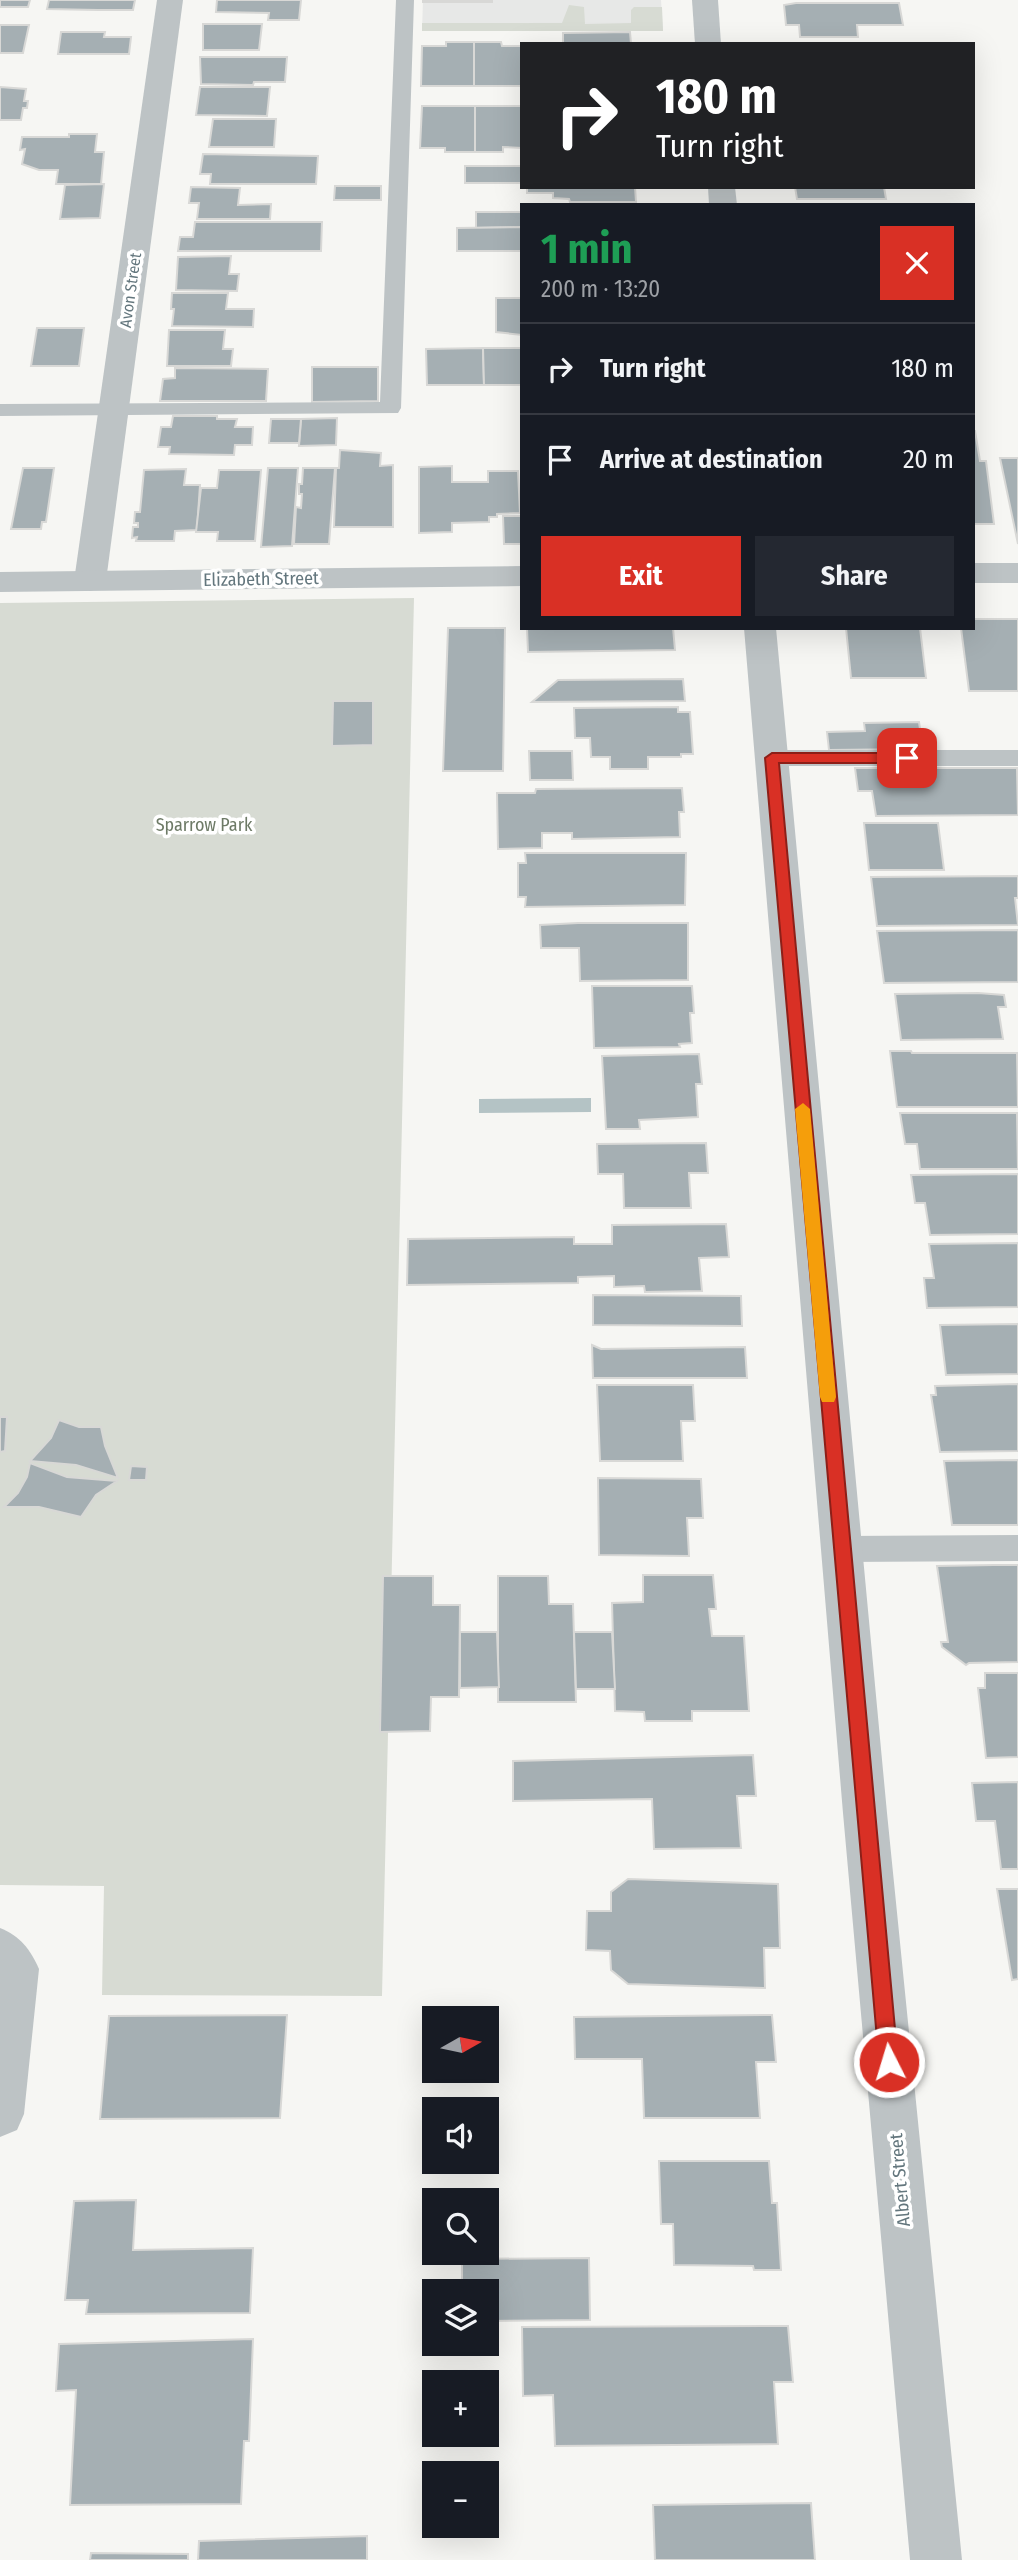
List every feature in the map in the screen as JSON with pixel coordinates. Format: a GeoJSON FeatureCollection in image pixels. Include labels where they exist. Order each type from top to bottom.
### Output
{"type":"FeatureCollection","features":[{"type":"Feature","properties":{"kind":"street","name":"Avon Street"},"geometry":{"type":"LineString","coordinates":[[90,581],[170,0]]}},
{"type":"Feature","properties":{"kind":"street"},"geometry":{"type":"LineString","coordinates":[[705,0],[708,42]]}},
{"type":"Feature","properties":{"kind":"street"},"geometry":{"type":"LineString","coordinates":[[975,573],[1018,573]]}},
{"type":"Feature","properties":{"kind":"street","name":"Elizabeth Street"},"geometry":{"type":"LineString","coordinates":[[0,582],[520,576]]}},
{"type":"Feature","properties":{"kind":"street","name":"Albert Street"},"geometry":{"type":"LineString","coordinates":[[760,630],[936,2560]]}},
{"type":"Feature","properties":{"kind":"street"},"geometry":{"type":"LineString","coordinates":[[0,1950],[16,1969],[0,2115]]}},
{"type":"Feature","properties":{"kind":"lane"},"geometry":{"type":"LineString","coordinates":[[0,411],[390,408],[405,0]]}},
{"type":"Feature","properties":{"kind":"lane"},"geometry":{"type":"LineString","coordinates":[[772,758],[1018,758]]}},
{"type":"Feature","properties":{"kind":"lane"},"geometry":{"type":"LineString","coordinates":[[842,1549],[1018,1548]]}},
{"type":"Feature","properties":{"kind":"shaded area"},"geometry":{"type":"Polygon","coordinates":[[[423,0],[661,0],[663,31],[422,31],[423,0]]]}},
{"type":"Feature","properties":{"kind":"shaded area"},"geometry":{"type":"Polygon","coordinates":[[[591,1098],[591,1112],[479,1113],[479,1099],[591,1098]]]}},
{"type":"Feature","properties":{"kind":"green space"},"geometry":{"type":"Polygon","coordinates":[[[569,5],[584,7],[585,24],[631,23],[631,10],[634,7],[662,7],[663,31],[422,31],[422,23],[562,23],[569,5]]]}},
{"type":"Feature","properties":{"kind":"green space","name":"Sparrow Park"},"geometry":{"type":"Polygon","coordinates":[[[414,598],[382,1996],[102,1995],[104,1886],[0,1885],[0,603],[414,598]]]}},
{"type":"Feature","properties":{"kind":"building"},"geometry":{"type":"Polygon","coordinates":[[[0,0],[30,0],[28,7],[0,7],[0,0]]]}},
{"type":"Feature","properties":{"kind":"building"},"geometry":{"type":"Polygon","coordinates":[[[49,0],[135,0],[133,10],[98,10],[47,9],[49,0]]]}},
{"type":"Feature","properties":{"kind":"building"},"geometry":{"type":"Polygon","coordinates":[[[217,0],[301,0],[299,20],[268,20],[269,13],[216,12],[217,0]]]}},
{"type":"Feature","properties":{"kind":"building"},"geometry":{"type":"Polygon","coordinates":[[[492,0],[492,2],[423,2],[492,0]]]}},
{"type":"Feature","properties":{"kind":"building"},"geometry":{"type":"Polygon","coordinates":[[[899,3],[903,25],[857,25],[858,37],[800,37],[799,25],[786,25],[784,5],[899,3]]]}},
{"type":"Feature","properties":{"kind":"building"},"geometry":{"type":"Polygon","coordinates":[[[203,24],[262,24],[259,50],[203,50],[203,24]]]}},
{"type":"Feature","properties":{"kind":"building"},"geometry":{"type":"Polygon","coordinates":[[[0,25],[29,25],[23,53],[0,53],[0,25]]]}},
{"type":"Feature","properties":{"kind":"building"},"geometry":{"type":"Polygon","coordinates":[[[61,32],[105,32],[104,37],[131,37],[129,54],[58,54],[61,32]]]}},
{"type":"Feature","properties":{"kind":"building"},"geometry":{"type":"Polygon","coordinates":[[[630,32],[631,42],[563,42],[563,33],[630,32]]]}},
{"type":"Feature","properties":{"kind":"building"},"geometry":{"type":"Polygon","coordinates":[[[446,42],[474,42],[474,86],[421,86],[422,46],[446,46],[446,42]]]}},
{"type":"Feature","properties":{"kind":"building"},"geometry":{"type":"Polygon","coordinates":[[[474,42],[501,42],[502,46],[520,46],[520,86],[474,86],[474,42]]]}},
{"type":"Feature","properties":{"kind":"building"},"geometry":{"type":"Polygon","coordinates":[[[200,57],[287,57],[285,82],[254,82],[253,85],[201,84],[200,57]]]}},
{"type":"Feature","properties":{"kind":"building"},"geometry":{"type":"Polygon","coordinates":[[[0,87],[26,89],[24,101],[28,101],[27,108],[23,108],[21,120],[0,120],[0,87]]]}},
{"type":"Feature","properties":{"kind":"building"},"geometry":{"type":"Polygon","coordinates":[[[200,87],[270,87],[267,116],[196,115],[200,87]]]}},
{"type":"Feature","properties":{"kind":"building"},"geometry":{"type":"Polygon","coordinates":[[[422,106],[475,106],[475,152],[445,152],[445,148],[420,148],[422,106]]]}},
{"type":"Feature","properties":{"kind":"building"},"geometry":{"type":"Polygon","coordinates":[[[475,106],[520,106],[520,148],[503,147],[503,152],[475,152],[475,106]]]}},
{"type":"Feature","properties":{"kind":"building"},"geometry":{"type":"Polygon","coordinates":[[[213,119],[276,119],[274,147],[209,147],[213,119]]]}},
{"type":"Feature","properties":{"kind":"building"},"geometry":{"type":"Polygon","coordinates":[[[69,134],[97,134],[95,152],[104,152],[101,184],[56,184],[58,170],[39,170],[22,164],[25,149],[20,150],[22,137],[69,137],[69,134]]]}},
{"type":"Feature","properties":{"kind":"building"},"geometry":{"type":"Polygon","coordinates":[[[203,154],[318,156],[316,184],[210,184],[211,174],[200,174],[203,154]]]}},
{"type":"Feature","properties":{"kind":"building"},"geometry":{"type":"Polygon","coordinates":[[[465,166],[520,166],[520,183],[465,183],[465,166]]]}},
{"type":"Feature","properties":{"kind":"building"},"geometry":{"type":"Polygon","coordinates":[[[104,184],[100,218],[60,219],[65,185],[104,184]]]}},
{"type":"Feature","properties":{"kind":"building"},"geometry":{"type":"Polygon","coordinates":[[[335,186],[381,186],[381,200],[334,200],[335,186]]]}},
{"type":"Feature","properties":{"kind":"building"},"geometry":{"type":"Polygon","coordinates":[[[191,187],[240,188],[238,205],[271,204],[270,219],[197,219],[199,203],[189,203],[191,187]]]}},
{"type":"Feature","properties":{"kind":"building"},"geometry":{"type":"Polygon","coordinates":[[[527,189],[635,189],[636,202],[570,202],[569,199],[553,198],[553,193],[527,193],[527,189]]]}},
{"type":"Feature","properties":{"kind":"building"},"geometry":{"type":"Polygon","coordinates":[[[795,189],[884,189],[886,199],[797,199],[795,189]]]}},
{"type":"Feature","properties":{"kind":"building"},"geometry":{"type":"Polygon","coordinates":[[[476,212],[520,212],[520,227],[476,228],[476,212]]]}},
{"type":"Feature","properties":{"kind":"building"},"geometry":{"type":"Polygon","coordinates":[[[195,222],[322,222],[321,251],[178,251],[180,237],[193,237],[195,222]]]}},
{"type":"Feature","properties":{"kind":"building"},"geometry":{"type":"Polygon","coordinates":[[[520,227],[520,251],[457,251],[457,228],[520,227]]]}},
{"type":"Feature","properties":{"kind":"building"},"geometry":{"type":"Polygon","coordinates":[[[231,256],[229,274],[239,274],[237,291],[176,290],[178,257],[231,256]]]}},
{"type":"Feature","properties":{"kind":"building"},"geometry":{"type":"Polygon","coordinates":[[[172,293],[228,293],[226,309],[254,309],[253,327],[172,326],[172,293]]]}},
{"type":"Feature","properties":{"kind":"building"},"geometry":{"type":"Polygon","coordinates":[[[496,298],[520,298],[520,335],[496,332],[496,298]]]}},
{"type":"Feature","properties":{"kind":"building"},"geometry":{"type":"Polygon","coordinates":[[[37,328],[84,328],[79,366],[31,366],[37,328]]]}},
{"type":"Feature","properties":{"kind":"building"},"geometry":{"type":"Polygon","coordinates":[[[169,330],[225,330],[223,349],[233,349],[231,366],[167,366],[169,330]]]}},
{"type":"Feature","properties":{"kind":"building"},"geometry":{"type":"Polygon","coordinates":[[[483,348],[484,385],[427,385],[426,349],[483,348]]]}},
{"type":"Feature","properties":{"kind":"building"},"geometry":{"type":"Polygon","coordinates":[[[483,348],[520,348],[520,385],[484,385],[483,348]]]}},
{"type":"Feature","properties":{"kind":"building"},"geometry":{"type":"Polygon","coordinates":[[[312,367],[378,367],[378,401],[312,402],[312,367]]]}},
{"type":"Feature","properties":{"kind":"building"},"geometry":{"type":"Polygon","coordinates":[[[175,368],[268,369],[266,401],[160,401],[163,379],[175,378],[175,368]]]}},
{"type":"Feature","properties":{"kind":"building"},"geometry":{"type":"Polygon","coordinates":[[[173,416],[237,419],[235,427],[253,427],[252,445],[235,445],[234,455],[169,454],[170,447],[158,447],[161,427],[171,427],[173,416]]]}},
{"type":"Feature","properties":{"kind":"building"},"geometry":{"type":"Polygon","coordinates":[[[337,418],[336,445],[299,446],[301,419],[337,418]]]}},
{"type":"Feature","properties":{"kind":"building"},"geometry":{"type":"Polygon","coordinates":[[[271,419],[301,419],[299,443],[269,443],[271,419]]]}},
{"type":"Feature","properties":{"kind":"building"},"geometry":{"type":"Polygon","coordinates":[[[975,431],[980,461],[986,461],[994,524],[975,524],[975,431]]]}},
{"type":"Feature","properties":{"kind":"building"},"geometry":{"type":"Polygon","coordinates":[[[340,450],[381,453],[380,466],[393,465],[393,527],[334,527],[336,468],[339,468],[340,450]]]}},
{"type":"Feature","properties":{"kind":"building"},"geometry":{"type":"Polygon","coordinates":[[[1000,458],[1018,458],[1018,544],[1000,458]]]}},
{"type":"Feature","properties":{"kind":"building"},"geometry":{"type":"Polygon","coordinates":[[[452,466],[452,482],[488,482],[488,471],[518,471],[520,513],[497,514],[497,517],[489,517],[489,522],[452,523],[452,532],[419,533],[419,467],[452,466]]]}},
{"type":"Feature","properties":{"kind":"building"},"geometry":{"type":"Polygon","coordinates":[[[23,468],[54,468],[46,522],[42,522],[41,529],[11,529],[23,468]]]}},
{"type":"Feature","properties":{"kind":"building"},"geometry":{"type":"Polygon","coordinates":[[[268,468],[298,468],[292,546],[261,547],[268,468]]]}},
{"type":"Feature","properties":{"kind":"building"},"geometry":{"type":"Polygon","coordinates":[[[303,468],[335,468],[329,544],[294,544],[296,507],[301,508],[302,494],[299,494],[299,484],[302,484],[303,468]]]}},
{"type":"Feature","properties":{"kind":"building"},"geometry":{"type":"Polygon","coordinates":[[[186,469],[184,485],[200,485],[197,530],[175,531],[174,541],[136,541],[137,537],[132,538],[133,527],[138,527],[138,523],[134,523],[135,512],[140,512],[144,470],[186,469]]]}},
{"type":"Feature","properties":{"kind":"building"},"geometry":{"type":"Polygon","coordinates":[[[219,470],[261,470],[255,541],[217,541],[218,532],[196,532],[201,488],[217,488],[219,470]]]}},
{"type":"Feature","properties":{"kind":"building"},"geometry":{"type":"Polygon","coordinates":[[[503,516],[520,516],[520,544],[504,544],[503,516]]]}},
{"type":"Feature","properties":{"kind":"building"},"geometry":{"type":"Polygon","coordinates":[[[975,619],[1018,619],[1018,691],[969,691],[961,630],[975,630],[975,619]]]}},
{"type":"Feature","properties":{"kind":"building"},"geometry":{"type":"Polygon","coordinates":[[[448,628],[505,628],[503,771],[443,771],[448,628]]]}},
{"type":"Feature","properties":{"kind":"building"},"geometry":{"type":"Polygon","coordinates":[[[527,630],[673,630],[675,650],[528,652],[527,630]]]}},
{"type":"Feature","properties":{"kind":"building"},"geometry":{"type":"Polygon","coordinates":[[[846,630],[920,630],[926,678],[851,678],[846,630]]]}},
{"type":"Feature","properties":{"kind":"building"},"geometry":{"type":"Polygon","coordinates":[[[683,679],[685,701],[532,702],[558,680],[683,679]]]}},
{"type":"Feature","properties":{"kind":"building"},"geometry":{"type":"Polygon","coordinates":[[[333,701],[373,701],[373,745],[332,746],[333,701]]]}},
{"type":"Feature","properties":{"kind":"building"},"geometry":{"type":"Polygon","coordinates":[[[678,707],[678,712],[690,712],[693,754],[681,754],[681,757],[648,757],[648,769],[610,769],[610,757],[591,757],[590,738],[575,738],[574,708],[678,707]]]}},
{"type":"Feature","properties":{"kind":"building"},"geometry":{"type":"Polygon","coordinates":[[[919,722],[923,749],[829,750],[827,732],[865,731],[864,723],[919,722]]]}},
{"type":"Feature","properties":{"kind":"building"},"geometry":{"type":"Polygon","coordinates":[[[529,751],[572,751],[573,780],[530,780],[529,751]]]}},
{"type":"Feature","properties":{"kind":"building"},"geometry":{"type":"Polygon","coordinates":[[[855,768],[1017,768],[1018,815],[876,816],[872,791],[858,791],[855,768]]]}},
{"type":"Feature","properties":{"kind":"building"},"geometry":{"type":"Polygon","coordinates":[[[682,788],[684,812],[679,812],[680,837],[572,839],[572,833],[542,833],[542,848],[498,849],[497,793],[535,793],[536,789],[682,788]]]}},
{"type":"Feature","properties":{"kind":"building"},"geometry":{"type":"Polygon","coordinates":[[[864,823],[938,823],[944,870],[869,870],[864,823]]]}},
{"type":"Feature","properties":{"kind":"building"},"geometry":{"type":"Polygon","coordinates":[[[525,853],[686,853],[685,905],[525,907],[526,897],[518,897],[518,863],[526,863],[525,853]]]}},
{"type":"Feature","properties":{"kind":"building"},"geometry":{"type":"Polygon","coordinates":[[[1018,876],[1018,898],[1015,898],[1018,925],[877,926],[871,877],[1018,876]]]}},
{"type":"Feature","properties":{"kind":"building"},"geometry":{"type":"Polygon","coordinates":[[[688,923],[688,980],[580,981],[579,948],[541,948],[540,925],[688,923]]]}},
{"type":"Feature","properties":{"kind":"building"},"geometry":{"type":"Polygon","coordinates":[[[1018,930],[1018,982],[884,983],[877,931],[1018,930]]]}},
{"type":"Feature","properties":{"kind":"building"},"geometry":{"type":"Polygon","coordinates":[[[592,986],[692,986],[692,1043],[679,1044],[680,1047],[594,1048],[592,986]]]}},
{"type":"Feature","properties":{"kind":"building"},"geometry":{"type":"Polygon","coordinates":[[[895,994],[1004,995],[1006,1007],[998,1007],[1003,1039],[901,1040],[895,994]]]}},
{"type":"Feature","properties":{"kind":"building"},"geometry":{"type":"Polygon","coordinates":[[[890,1051],[1017,1053],[1018,1107],[897,1107],[890,1051]]]}},
{"type":"Feature","properties":{"kind":"building"},"geometry":{"type":"Polygon","coordinates":[[[699,1054],[702,1084],[696,1084],[698,1117],[639,1120],[640,1129],[606,1129],[602,1056],[699,1054]]]}},
{"type":"Feature","properties":{"kind":"building"},"geometry":{"type":"Polygon","coordinates":[[[900,1113],[1017,1113],[1018,1169],[920,1169],[917,1144],[905,1144],[900,1113]]]}},
{"type":"Feature","properties":{"kind":"building"},"geometry":{"type":"Polygon","coordinates":[[[706,1143],[708,1173],[689,1173],[691,1208],[624,1208],[623,1174],[598,1174],[597,1144],[706,1143]]]}},
{"type":"Feature","properties":{"kind":"building"},"geometry":{"type":"Polygon","coordinates":[[[1018,1174],[1018,1234],[930,1235],[925,1203],[915,1203],[911,1175],[1018,1174]]]}},
{"type":"Feature","properties":{"kind":"building"},"geometry":{"type":"Polygon","coordinates":[[[726,1224],[729,1257],[699,1258],[702,1291],[645,1292],[644,1286],[614,1287],[614,1276],[578,1277],[578,1283],[407,1285],[408,1239],[574,1237],[574,1244],[612,1244],[612,1225],[726,1224]]]}},
{"type":"Feature","properties":{"kind":"building"},"geometry":{"type":"Polygon","coordinates":[[[1018,1243],[1018,1307],[927,1308],[924,1278],[934,1278],[929,1244],[1018,1243]]]}},
{"type":"Feature","properties":{"kind":"building"},"geometry":{"type":"Polygon","coordinates":[[[593,1295],[741,1296],[742,1326],[593,1325],[593,1295]]]}},
{"type":"Feature","properties":{"kind":"building"},"geometry":{"type":"Polygon","coordinates":[[[1018,1324],[1018,1374],[946,1375],[940,1325],[1018,1324]]]}},
{"type":"Feature","properties":{"kind":"building"},"geometry":{"type":"Polygon","coordinates":[[[592,1345],[601,1349],[745,1347],[747,1378],[593,1378],[592,1345]]]}},
{"type":"Feature","properties":{"kind":"building"},"geometry":{"type":"Polygon","coordinates":[[[1018,1384],[1018,1451],[940,1452],[931,1395],[936,1395],[935,1386],[1018,1384]]]}},
{"type":"Feature","properties":{"kind":"building"},"geometry":{"type":"Polygon","coordinates":[[[597,1385],[693,1385],[695,1421],[681,1421],[683,1461],[600,1461],[597,1385]]]}},
{"type":"Feature","properties":{"kind":"building"},"geometry":{"type":"Polygon","coordinates":[[[0,1417],[7,1417],[5,1451],[0,1452],[0,1417]]]}},
{"type":"Feature","properties":{"kind":"building"},"geometry":{"type":"Polygon","coordinates":[[[59,1420],[79,1427],[101,1427],[105,1446],[118,1478],[76,1465],[30,1461],[51,1438],[59,1420]]]}},
{"type":"Feature","properties":{"kind":"building"},"geometry":{"type":"Polygon","coordinates":[[[1018,1460],[1018,1525],[952,1525],[944,1461],[1018,1460]]]}},
{"type":"Feature","properties":{"kind":"building"},"geometry":{"type":"Polygon","coordinates":[[[30,1463],[67,1477],[117,1481],[96,1495],[81,1517],[39,1507],[4,1507],[18,1493],[27,1477],[30,1463]]]}},
{"type":"Feature","properties":{"kind":"building"},"geometry":{"type":"Polygon","coordinates":[[[131,1466],[147,1467],[146,1480],[129,1480],[131,1466]]]}},
{"type":"Feature","properties":{"kind":"building"},"geometry":{"type":"Polygon","coordinates":[[[598,1478],[701,1479],[703,1518],[687,1518],[689,1556],[599,1555],[598,1478]]]}},
{"type":"Feature","properties":{"kind":"building"},"geometry":{"type":"Polygon","coordinates":[[[1018,1565],[1018,1662],[966,1665],[942,1647],[941,1642],[948,1642],[937,1566],[1018,1565]]]}},
{"type":"Feature","properties":{"kind":"building"},"geometry":{"type":"Polygon","coordinates":[[[643,1575],[713,1575],[716,1609],[709,1609],[712,1636],[744,1636],[749,1711],[692,1711],[692,1721],[645,1721],[644,1712],[615,1711],[612,1603],[643,1602],[643,1575]]]}},
{"type":"Feature","properties":{"kind":"building"},"geometry":{"type":"Polygon","coordinates":[[[383,1576],[433,1576],[433,1605],[460,1605],[459,1697],[431,1697],[430,1731],[380,1732],[383,1576]]]}},
{"type":"Feature","properties":{"kind":"building"},"geometry":{"type":"Polygon","coordinates":[[[498,1576],[548,1576],[549,1604],[573,1604],[576,1702],[498,1702],[498,1576]]]}},
{"type":"Feature","properties":{"kind":"building"},"geometry":{"type":"Polygon","coordinates":[[[460,1632],[497,1632],[499,1687],[460,1688],[460,1632]]]}},
{"type":"Feature","properties":{"kind":"building"},"geometry":{"type":"Polygon","coordinates":[[[574,1632],[612,1632],[615,1689],[576,1689],[574,1632]]]}},
{"type":"Feature","properties":{"kind":"building"},"geometry":{"type":"Polygon","coordinates":[[[985,1673],[1018,1673],[1018,1757],[986,1758],[978,1688],[985,1688],[985,1673]]]}},
{"type":"Feature","properties":{"kind":"building"},"geometry":{"type":"Polygon","coordinates":[[[753,1755],[756,1796],[737,1796],[741,1848],[654,1849],[652,1799],[513,1801],[513,1761],[753,1755]]]}},
{"type":"Feature","properties":{"kind":"building"},"geometry":{"type":"Polygon","coordinates":[[[1018,1782],[1018,1869],[1001,1869],[995,1821],[976,1821],[972,1783],[1018,1782]]]}},
{"type":"Feature","properties":{"kind":"building"},"geometry":{"type":"Polygon","coordinates":[[[628,1879],[778,1884],[780,1948],[764,1948],[765,1988],[628,1984],[611,1970],[610,1951],[586,1950],[587,1911],[611,1911],[611,1892],[628,1879]]]}},
{"type":"Feature","properties":{"kind":"building"},"geometry":{"type":"Polygon","coordinates":[[[997,1889],[1018,1889],[1018,1979],[1012,1980],[997,1889]]]}},
{"type":"Feature","properties":{"kind":"building"},"geometry":{"type":"Polygon","coordinates":[[[287,2015],[280,2118],[100,2119],[109,2016],[287,2015]]]}},
{"type":"Feature","properties":{"kind":"building"},"geometry":{"type":"Polygon","coordinates":[[[772,2015],[776,2062],[756,2062],[760,2118],[644,2118],[642,2059],[575,2059],[574,2017],[772,2015]]]}},
{"type":"Feature","properties":{"kind":"building"},"geometry":{"type":"Polygon","coordinates":[[[659,2161],[769,2161],[772,2203],[777,2203],[781,2270],[754,2270],[753,2266],[674,2265],[673,2224],[661,2224],[659,2161]]]}},
{"type":"Feature","properties":{"kind":"building"},"geometry":{"type":"Polygon","coordinates":[[[136,2200],[133,2250],[253,2248],[250,2313],[86,2314],[88,2300],[65,2300],[74,2201],[136,2200]]]}},
{"type":"Feature","properties":{"kind":"building"},"geometry":{"type":"Polygon","coordinates":[[[589,2258],[590,2320],[499,2321],[499,2279],[462,2279],[462,2265],[499,2265],[499,2259],[589,2258]]]}},
{"type":"Feature","properties":{"kind":"building"},"geometry":{"type":"Polygon","coordinates":[[[788,2326],[793,2382],[774,2382],[778,2444],[555,2446],[553,2395],[523,2396],[522,2327],[788,2326]]]}},
{"type":"Feature","properties":{"kind":"building"},"geometry":{"type":"Polygon","coordinates":[[[253,2339],[249,2441],[244,2441],[241,2504],[70,2505],[76,2390],[56,2391],[59,2344],[253,2339]]]}},
{"type":"Feature","properties":{"kind":"building"},"geometry":{"type":"Polygon","coordinates":[[[811,2503],[815,2560],[655,2560],[653,2505],[811,2503]]]}},
{"type":"Feature","properties":{"kind":"building"},"geometry":{"type":"Polygon","coordinates":[[[367,2536],[367,2560],[198,2560],[199,2541],[367,2536]]]}},
{"type":"Feature","properties":{"kind":"building"},"geometry":{"type":"Polygon","coordinates":[[[91,2553],[188,2554],[188,2560],[90,2560],[91,2553]]]}},
{"type":"Feature","properties":{"kind":"slow traffic"},"geometry":{"type":"LineString","coordinates":[[803,1109],[828,1397]]}},
{"type":"Feature","properties":{"kind":"route"},"geometry":{"type":"LineString","coordinates":[[889,2062],[772,758],[907,758]]}}]}
